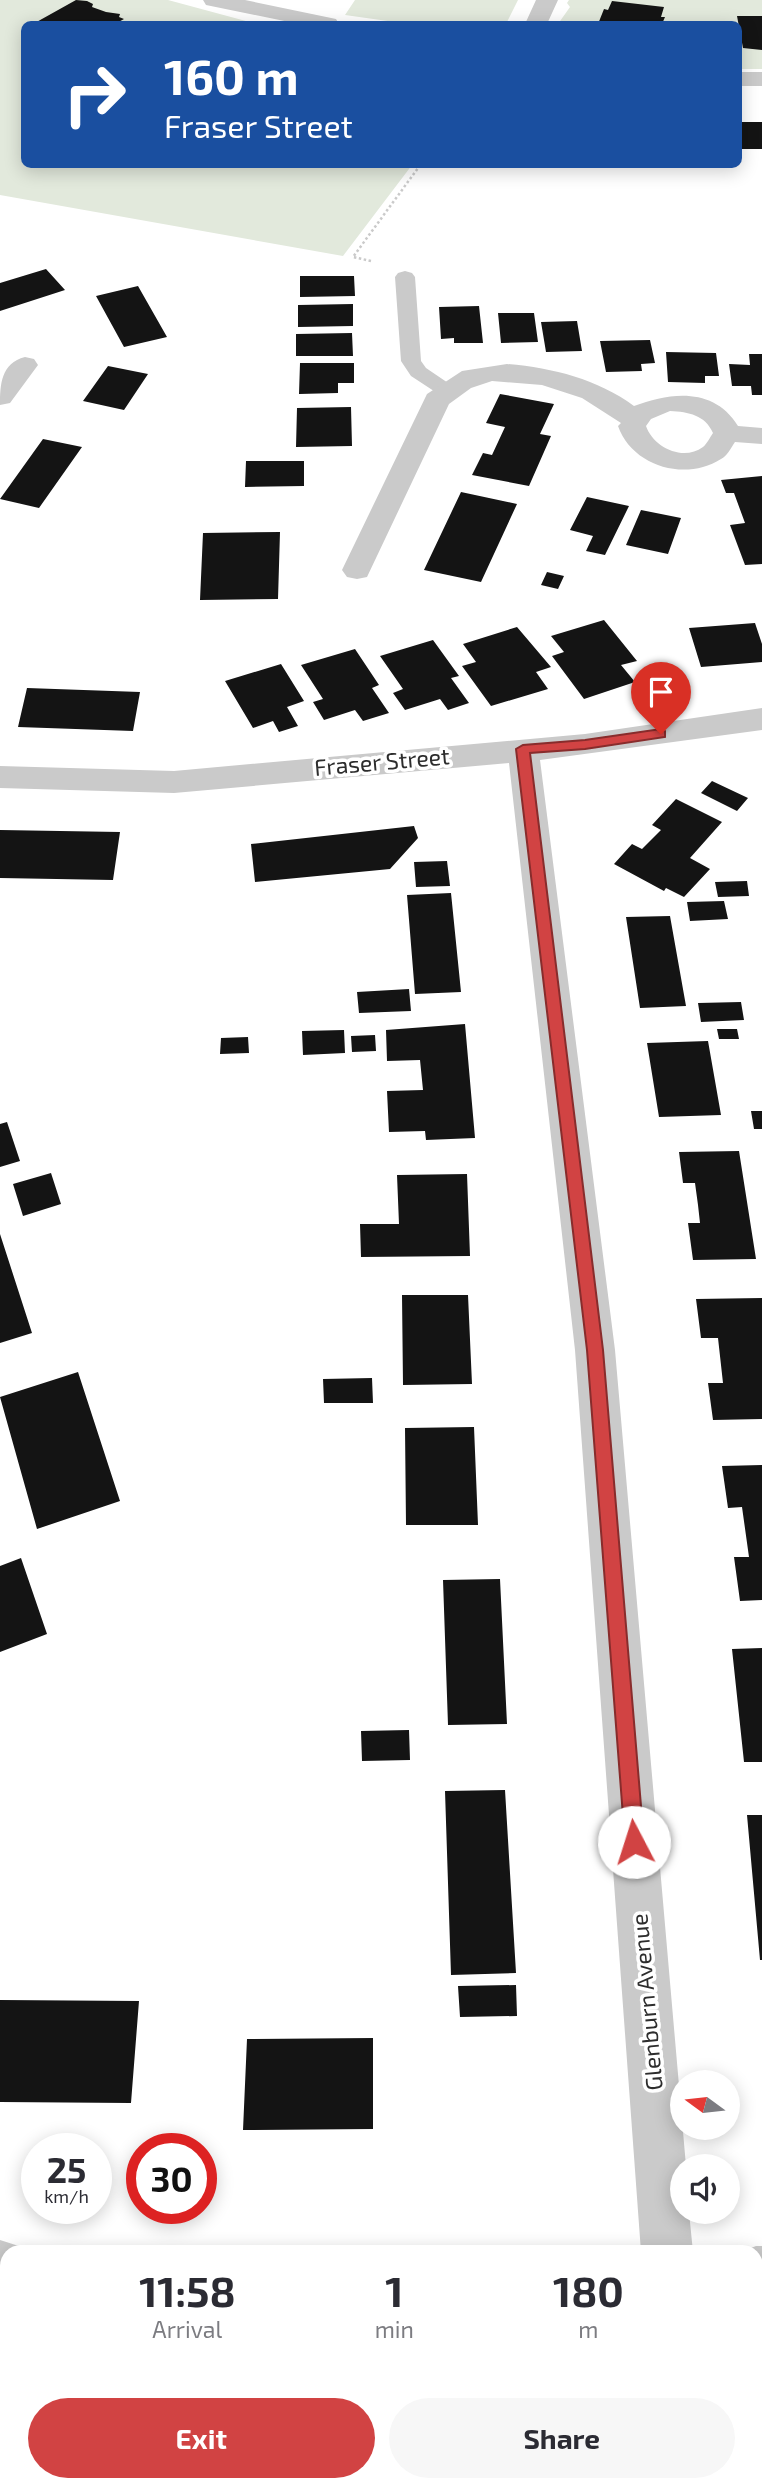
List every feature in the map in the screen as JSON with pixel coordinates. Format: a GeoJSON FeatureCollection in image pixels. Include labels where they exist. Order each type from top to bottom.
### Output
{"type":"FeatureCollection","features":[{"type":"Feature","properties":{"kind":"street"},"geometry":{"type":"LineString","coordinates":[[214,0],[314,21]]}},
{"type":"Feature","properties":{"kind":"street"},"geometry":{"type":"LineString","coordinates":[[537,21],[547,0]]}},
{"type":"Feature","properties":{"kind":"street"},"geometry":{"type":"LineString","coordinates":[[742,79],[762,79]]}},
{"type":"Feature","properties":{"kind":"street"},"geometry":{"type":"LineString","coordinates":[[0,397],[26,365]]}},
{"type":"Feature","properties":{"kind":"street"},"geometry":{"type":"LineString","coordinates":[[357,570],[437,400],[459,382],[479,374],[510,372],[568,384],[602,397],[635,420]]}},
{"type":"Feature","properties":{"kind":"street"},"geometry":{"type":"LineString","coordinates":[[682,403],[711,412],[721,419],[727,433],[722,447],[713,454],[684,461],[668,459],[653,454],[634,438],[632,429],[635,420],[653,406],[682,403]]}},
{"type":"Feature","properties":{"kind":"street"},"geometry":{"type":"LineString","coordinates":[[727,433],[762,436]]}},
{"type":"Feature","properties":{"kind":"street","name":"Fraser Street"},"geometry":{"type":"LineString","coordinates":[[0,777],[174,782],[585,745],[762,719]]}},
{"type":"Feature","properties":{"kind":"street","name":"Glenburn Avenue"},"geometry":{"type":"LineString","coordinates":[[523,749],[595,1350],[666,2245]]}},
{"type":"Feature","properties":{"kind":"lane"},"geometry":{"type":"LineString","coordinates":[[405,277],[411,361],[418,372],[447,391]]}},
{"type":"Feature","properties":{"kind":"shaded area"},"geometry":{"type":"Polygon","coordinates":[[[0,0],[168,0],[246,21],[21,21],[21,168],[410,168],[343,256],[0,195],[0,0]]]}},
{"type":"Feature","properties":{"kind":"shaded area"},"geometry":{"type":"Polygon","coordinates":[[[355,0],[518,0],[508,21],[388,21],[345,15],[355,0]]]}},
{"type":"Feature","properties":{"kind":"shaded area"},"geometry":{"type":"Polygon","coordinates":[[[569,0],[762,0],[762,69],[742,69],[742,21],[560,21],[570,7],[567,3],[569,0]]]}},
{"type":"Feature","properties":{"kind":"building"},"geometry":{"type":"Polygon","coordinates":[[[76,0],[87,1],[93,4],[92,7],[120,14],[119,17],[124,19],[120,21],[38,21],[76,0]]]}},
{"type":"Feature","properties":{"kind":"building"},"geometry":{"type":"Polygon","coordinates":[[[612,1],[664,7],[661,17],[665,17],[663,21],[599,21],[604,9],[608,10],[612,1]]]}},
{"type":"Feature","properties":{"kind":"building"},"geometry":{"type":"Polygon","coordinates":[[[737,16],[762,16],[762,50],[743,48],[742,21],[738,21],[737,16]]]}},
{"type":"Feature","properties":{"kind":"building"},"geometry":{"type":"Polygon","coordinates":[[[742,122],[762,122],[762,149],[742,149],[742,122]]]}},
{"type":"Feature","properties":{"kind":"building"},"geometry":{"type":"Polygon","coordinates":[[[46,269],[65,290],[0,311],[0,283],[46,269]]]}},
{"type":"Feature","properties":{"kind":"building"},"geometry":{"type":"Polygon","coordinates":[[[300,276],[354,276],[355,296],[300,297],[300,276]]]}},
{"type":"Feature","properties":{"kind":"building"},"geometry":{"type":"Polygon","coordinates":[[[138,286],[167,337],[124,347],[96,296],[138,286]]]}},
{"type":"Feature","properties":{"kind":"building"},"geometry":{"type":"Polygon","coordinates":[[[353,304],[353,326],[298,327],[298,305],[353,304]]]}},
{"type":"Feature","properties":{"kind":"building"},"geometry":{"type":"Polygon","coordinates":[[[479,306],[483,343],[454,343],[454,338],[441,339],[439,307],[479,306]]]}},
{"type":"Feature","properties":{"kind":"building"},"geometry":{"type":"Polygon","coordinates":[[[498,313],[534,313],[538,342],[501,343],[498,313]]]}},
{"type":"Feature","properties":{"kind":"building"},"geometry":{"type":"Polygon","coordinates":[[[577,321],[582,351],[546,352],[541,322],[577,321]]]}},
{"type":"Feature","properties":{"kind":"building"},"geometry":{"type":"Polygon","coordinates":[[[352,333],[353,356],[296,356],[296,334],[352,333]]]}},
{"type":"Feature","properties":{"kind":"building"},"geometry":{"type":"Polygon","coordinates":[[[650,340],[655,363],[641,364],[642,371],[606,372],[600,341],[650,340]]]}},
{"type":"Feature","properties":{"kind":"building"},"geometry":{"type":"Polygon","coordinates":[[[666,352],[716,353],[719,376],[705,376],[705,383],[668,382],[666,352]]]}},
{"type":"Feature","properties":{"kind":"building"},"geometry":{"type":"Polygon","coordinates":[[[749,354],[762,354],[762,395],[752,395],[751,386],[732,386],[729,364],[750,365],[749,354]]]}},
{"type":"Feature","properties":{"kind":"building"},"geometry":{"type":"Polygon","coordinates":[[[300,363],[354,363],[354,383],[338,383],[338,393],[299,394],[300,363]]]}},
{"type":"Feature","properties":{"kind":"building"},"geometry":{"type":"Polygon","coordinates":[[[108,366],[148,374],[124,410],[83,401],[108,366]]]}},
{"type":"Feature","properties":{"kind":"building"},"geometry":{"type":"Polygon","coordinates":[[[500,394],[554,404],[540,434],[551,436],[529,486],[472,475],[483,453],[492,455],[505,427],[486,423],[500,394]]]}},
{"type":"Feature","properties":{"kind":"building"},"geometry":{"type":"Polygon","coordinates":[[[351,407],[352,446],[296,447],[297,408],[351,407]]]}},
{"type":"Feature","properties":{"kind":"building"},"geometry":{"type":"Polygon","coordinates":[[[43,439],[82,447],[39,508],[0,499],[43,439]]]}},
{"type":"Feature","properties":{"kind":"building"},"geometry":{"type":"Polygon","coordinates":[[[246,461],[304,461],[304,486],[245,487],[246,461]]]}},
{"type":"Feature","properties":{"kind":"building"},"geometry":{"type":"Polygon","coordinates":[[[762,476],[762,564],[745,565],[730,525],[745,523],[734,493],[726,493],[721,480],[762,476]]]}},
{"type":"Feature","properties":{"kind":"building"},"geometry":{"type":"Polygon","coordinates":[[[461,492],[517,504],[481,582],[424,570],[461,492]]]}},
{"type":"Feature","properties":{"kind":"building"},"geometry":{"type":"Polygon","coordinates":[[[587,497],[629,506],[605,555],[586,551],[593,536],[570,530],[587,497]]]}},
{"type":"Feature","properties":{"kind":"building"},"geometry":{"type":"Polygon","coordinates":[[[641,510],[681,518],[668,554],[626,545],[641,510]]]}},
{"type":"Feature","properties":{"kind":"building"},"geometry":{"type":"Polygon","coordinates":[[[280,532],[278,599],[200,600],[203,533],[280,532]]]}},
{"type":"Feature","properties":{"kind":"building"},"geometry":{"type":"Polygon","coordinates":[[[547,572],[564,576],[558,589],[541,585],[547,572]]]}},
{"type":"Feature","properties":{"kind":"building"},"geometry":{"type":"Polygon","coordinates":[[[604,620],[637,661],[621,665],[635,682],[584,699],[552,656],[564,652],[551,636],[604,620]]]}},
{"type":"Feature","properties":{"kind":"building"},"geometry":{"type":"Polygon","coordinates":[[[755,623],[762,644],[762,662],[701,667],[689,628],[755,623]]]}},
{"type":"Feature","properties":{"kind":"building"},"geometry":{"type":"Polygon","coordinates":[[[517,627],[551,667],[536,672],[548,689],[491,706],[462,666],[476,662],[463,644],[517,627]]]}},
{"type":"Feature","properties":{"kind":"building"},"geometry":{"type":"Polygon","coordinates":[[[433,640],[459,676],[451,678],[469,703],[448,710],[440,699],[405,710],[393,693],[403,689],[380,656],[433,640]]]}},
{"type":"Feature","properties":{"kind":"building"},"geometry":{"type":"Polygon","coordinates":[[[355,649],[379,685],[372,688],[389,713],[363,721],[355,710],[324,720],[313,702],[323,699],[301,665],[355,649]]]}},
{"type":"Feature","properties":{"kind":"building"},"geometry":{"type":"Polygon","coordinates":[[[281,664],[304,701],[287,707],[298,726],[279,732],[273,721],[253,728],[225,681],[281,664]]]}},
{"type":"Feature","properties":{"kind":"building"},"geometry":{"type":"Polygon","coordinates":[[[27,688],[140,692],[133,731],[18,727],[27,688]]]}},
{"type":"Feature","properties":{"kind":"building"},"geometry":{"type":"Polygon","coordinates":[[[712,781],[748,798],[737,811],[701,793],[712,781]]]}},
{"type":"Feature","properties":{"kind":"building"},"geometry":{"type":"Polygon","coordinates":[[[676,799],[722,822],[690,858],[710,869],[684,897],[666,888],[664,891],[614,864],[632,844],[642,849],[661,830],[652,825],[676,799]]]}},
{"type":"Feature","properties":{"kind":"building"},"geometry":{"type":"Polygon","coordinates":[[[414,826],[418,838],[390,869],[255,882],[251,844],[414,826]]]}},
{"type":"Feature","properties":{"kind":"building"},"geometry":{"type":"Polygon","coordinates":[[[0,830],[120,832],[113,880],[0,878],[0,830]]]}},
{"type":"Feature","properties":{"kind":"building"},"geometry":{"type":"Polygon","coordinates":[[[447,861],[450,886],[416,887],[414,862],[447,861]]]}},
{"type":"Feature","properties":{"kind":"building"},"geometry":{"type":"Polygon","coordinates":[[[747,881],[749,896],[718,897],[715,882],[747,881]]]}},
{"type":"Feature","properties":{"kind":"building"},"geometry":{"type":"Polygon","coordinates":[[[451,893],[461,992],[415,994],[407,895],[451,893]]]}},
{"type":"Feature","properties":{"kind":"building"},"geometry":{"type":"Polygon","coordinates":[[[724,901],[728,919],[690,921],[687,902],[724,901]]]}},
{"type":"Feature","properties":{"kind":"building"},"geometry":{"type":"Polygon","coordinates":[[[670,916],[686,1006],[640,1008],[626,917],[670,916]]]}},
{"type":"Feature","properties":{"kind":"building"},"geometry":{"type":"Polygon","coordinates":[[[409,989],[411,1011],[359,1013],[357,992],[409,989]]]}},
{"type":"Feature","properties":{"kind":"building"},"geometry":{"type":"Polygon","coordinates":[[[741,1002],[744,1020],[701,1022],[698,1003],[741,1002]]]}},
{"type":"Feature","properties":{"kind":"building"},"geometry":{"type":"Polygon","coordinates":[[[465,1024],[475,1138],[426,1140],[425,1131],[389,1132],[387,1091],[423,1090],[420,1060],[387,1061],[386,1030],[465,1024]]]}},
{"type":"Feature","properties":{"kind":"building"},"geometry":{"type":"Polygon","coordinates":[[[717,1029],[737,1029],[739,1039],[719,1039],[717,1029]]]}},
{"type":"Feature","properties":{"kind":"building"},"geometry":{"type":"Polygon","coordinates":[[[344,1030],[345,1053],[303,1055],[302,1031],[344,1030]]]}},
{"type":"Feature","properties":{"kind":"building"},"geometry":{"type":"Polygon","coordinates":[[[375,1035],[376,1051],[352,1052],[351,1036],[375,1035]]]}},
{"type":"Feature","properties":{"kind":"building"},"geometry":{"type":"Polygon","coordinates":[[[248,1037],[249,1053],[220,1054],[221,1038],[248,1037]]]}},
{"type":"Feature","properties":{"kind":"building"},"geometry":{"type":"Polygon","coordinates":[[[708,1041],[721,1115],[659,1117],[647,1043],[708,1041]]]}},
{"type":"Feature","properties":{"kind":"building"},"geometry":{"type":"Polygon","coordinates":[[[751,1111],[762,1111],[762,1129],[754,1129],[751,1111]]]}},
{"type":"Feature","properties":{"kind":"building"},"geometry":{"type":"Polygon","coordinates":[[[7,1122],[20,1161],[0,1167],[0,1124],[7,1122]]]}},
{"type":"Feature","properties":{"kind":"building"},"geometry":{"type":"Polygon","coordinates":[[[739,1151],[756,1259],[693,1260],[688,1223],[700,1223],[698,1205],[695,1183],[683,1183],[679,1152],[739,1151]]]}},
{"type":"Feature","properties":{"kind":"building"},"geometry":{"type":"Polygon","coordinates":[[[51,1173],[61,1204],[23,1216],[13,1184],[51,1173]]]}},
{"type":"Feature","properties":{"kind":"building"},"geometry":{"type":"Polygon","coordinates":[[[467,1174],[470,1256],[361,1257],[360,1224],[399,1224],[397,1175],[467,1174]]]}},
{"type":"Feature","properties":{"kind":"building"},"geometry":{"type":"Polygon","coordinates":[[[0,1234],[32,1333],[0,1343],[0,1234]]]}},
{"type":"Feature","properties":{"kind":"building"},"geometry":{"type":"Polygon","coordinates":[[[402,1295],[468,1295],[472,1384],[403,1385],[402,1295]]]}},
{"type":"Feature","properties":{"kind":"building"},"geometry":{"type":"Polygon","coordinates":[[[762,1298],[762,1419],[713,1420],[708,1383],[723,1383],[718,1338],[701,1338],[696,1299],[762,1298]]]}},
{"type":"Feature","properties":{"kind":"building"},"geometry":{"type":"Polygon","coordinates":[[[78,1372],[120,1501],[37,1529],[0,1397],[78,1372]]]}},
{"type":"Feature","properties":{"kind":"building"},"geometry":{"type":"Polygon","coordinates":[[[372,1378],[373,1403],[324,1403],[323,1379],[372,1378]]]}},
{"type":"Feature","properties":{"kind":"building"},"geometry":{"type":"Polygon","coordinates":[[[474,1427],[478,1525],[406,1525],[405,1428],[474,1427]]]}},
{"type":"Feature","properties":{"kind":"building"},"geometry":{"type":"Polygon","coordinates":[[[762,1465],[762,1600],[740,1601],[734,1557],[749,1557],[742,1507],[728,1508],[722,1466],[762,1465]]]}},
{"type":"Feature","properties":{"kind":"building"},"geometry":{"type":"Polygon","coordinates":[[[21,1558],[47,1634],[0,1652],[0,1566],[21,1558]]]}},
{"type":"Feature","properties":{"kind":"building"},"geometry":{"type":"Polygon","coordinates":[[[500,1579],[507,1724],[448,1725],[443,1580],[500,1579]]]}},
{"type":"Feature","properties":{"kind":"building"},"geometry":{"type":"Polygon","coordinates":[[[762,1648],[762,1762],[744,1762],[732,1649],[762,1648]]]}},
{"type":"Feature","properties":{"kind":"building"},"geometry":{"type":"Polygon","coordinates":[[[409,1730],[410,1760],[362,1761],[361,1731],[409,1730]]]}},
{"type":"Feature","properties":{"kind":"building"},"geometry":{"type":"Polygon","coordinates":[[[505,1790],[516,1973],[451,1975],[445,1791],[505,1790]]]}},
{"type":"Feature","properties":{"kind":"building"},"geometry":{"type":"Polygon","coordinates":[[[747,1815],[762,1815],[762,1960],[760,1960],[747,1815]]]}},
{"type":"Feature","properties":{"kind":"building"},"geometry":{"type":"Polygon","coordinates":[[[516,1985],[517,2016],[460,2017],[458,1986],[516,1985]]]}},
{"type":"Feature","properties":{"kind":"building"},"geometry":{"type":"Polygon","coordinates":[[[0,2000],[139,2001],[131,2103],[0,2102],[0,2000]]]}},
{"type":"Feature","properties":{"kind":"building"},"geometry":{"type":"Polygon","coordinates":[[[373,2038],[373,2129],[243,2130],[247,2039],[373,2038]]]}},
{"type":"Feature","properties":{"kind":"route"},"geometry":{"type":"LineString","coordinates":[[634,1842],[595,1350],[523,749],[585,745],[661,734]]}}]}
